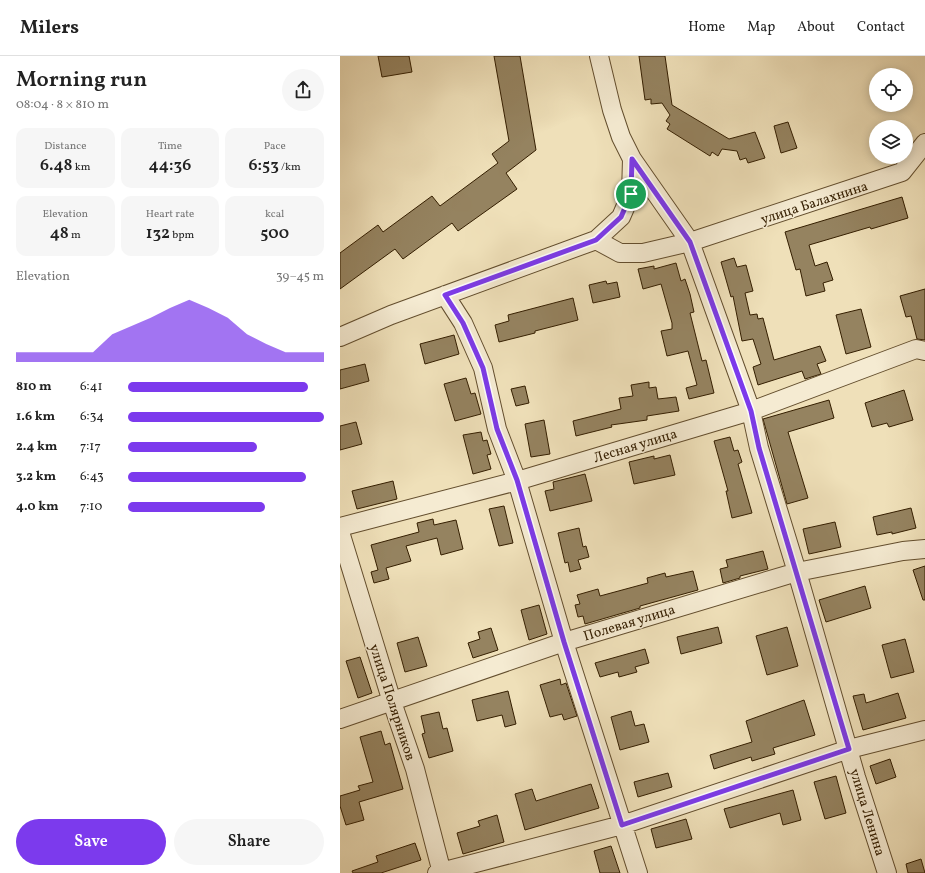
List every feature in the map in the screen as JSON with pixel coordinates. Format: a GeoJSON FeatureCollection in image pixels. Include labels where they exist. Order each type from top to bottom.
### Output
{"type":"FeatureCollection","features":[{"type":"Feature","properties":{"kind":"street","name":"улица Ленина"},"geometry":{"type":"LineString","coordinates":[[599,56],[614,116],[632,159],[690,242],[751,411],[759,448],[797,572],[856,777],[887,873]]}},
{"type":"Feature","properties":{"kind":"street","name":"улица Балахнина"},"geometry":{"type":"LineString","coordinates":[[596,240],[620,252],[628,253],[643,253],[690,242],[902,172],[925,143]]}},
{"type":"Feature","properties":{"kind":"street"},"geometry":{"type":"LineString","coordinates":[[340,337],[391,315],[596,240],[621,217],[631,194],[632,159]]}},
{"type":"Feature","properties":{"kind":"street"},"geometry":{"type":"LineString","coordinates":[[445,295],[463,323],[483,368],[497,429],[517,480],[564,642],[638,873]]}},
{"type":"Feature","properties":{"kind":"street","name":"Лесная улица"},"geometry":{"type":"LineString","coordinates":[[340,527],[517,480],[751,411],[916,350],[925,350]]}},
{"type":"Feature","properties":{"kind":"street","name":"улица Полярников"},"geometry":{"type":"LineString","coordinates":[[340,532],[392,702],[415,769],[440,872]]}},
{"type":"Feature","properties":{"kind":"street","name":"Полевая улица"},"geometry":{"type":"LineString","coordinates":[[340,719],[564,642],[797,572],[903,551],[925,549]]}},
{"type":"Feature","properties":{"kind":"street"},"geometry":{"type":"LineString","coordinates":[[440,872],[622,825],[849,749],[925,730]]}},
{"type":"Feature","properties":{"kind":"building"},"geometry":{"type":"Polygon","coordinates":[[[378,56],[409,56],[412,72],[382,77],[378,56]]]}},
{"type":"Feature","properties":{"kind":"building"},"geometry":{"type":"Polygon","coordinates":[[[494,56],[520,56],[536,150],[506,173],[517,189],[458,231],[452,223],[403,259],[395,249],[340,289],[340,253],[378,225],[383,232],[432,196],[440,206],[498,163],[492,154],[509,141],[494,56]]]}},
{"type":"Feature","properties":{"kind":"building"},"geometry":{"type":"Polygon","coordinates":[[[639,56],[665,56],[672,105],[729,139],[755,132],[765,158],[748,163],[746,158],[740,160],[737,151],[722,149],[718,156],[712,152],[710,156],[667,129],[670,124],[666,121],[670,115],[662,103],[651,104],[651,99],[645,100],[639,56]]]}},
{"type":"Feature","properties":{"kind":"building"},"geometry":{"type":"Polygon","coordinates":[[[788,122],[797,148],[781,153],[774,126],[788,122]]]}},
{"type":"Feature","properties":{"kind":"building"},"geometry":{"type":"Polygon","coordinates":[[[902,197],[908,218],[871,229],[870,227],[809,245],[815,266],[827,262],[833,280],[823,283],[825,291],[806,296],[800,269],[796,270],[785,232],[902,197]]]}},
{"type":"Feature","properties":{"kind":"building"},"geometry":{"type":"Polygon","coordinates":[[[734,258],[737,267],[746,265],[753,291],[745,293],[750,315],[757,314],[758,319],[763,318],[774,360],[820,346],[826,361],[817,364],[821,374],[805,379],[802,371],[758,385],[753,367],[761,364],[753,339],[742,341],[733,296],[731,297],[721,262],[734,258]]]}},
{"type":"Feature","properties":{"kind":"building"},"geometry":{"type":"Polygon","coordinates":[[[676,263],[681,281],[685,279],[690,294],[694,312],[690,313],[702,361],[706,360],[714,393],[689,399],[686,388],[697,385],[688,351],[667,356],[661,331],[672,329],[672,323],[661,284],[643,289],[638,269],[654,266],[654,269],[676,263]]]}},
{"type":"Feature","properties":{"kind":"building"},"geometry":{"type":"Polygon","coordinates":[[[606,281],[607,284],[617,282],[620,297],[593,303],[589,285],[606,281]]]}},
{"type":"Feature","properties":{"kind":"building"},"geometry":{"type":"Polygon","coordinates":[[[925,289],[925,340],[917,339],[911,316],[906,317],[900,296],[925,289]]]}},
{"type":"Feature","properties":{"kind":"building"},"geometry":{"type":"Polygon","coordinates":[[[573,298],[578,320],[499,342],[495,325],[509,321],[508,315],[573,298]]]}},
{"type":"Feature","properties":{"kind":"building"},"geometry":{"type":"Polygon","coordinates":[[[861,309],[871,347],[846,354],[836,315],[861,309]]]}},
{"type":"Feature","properties":{"kind":"building"},"geometry":{"type":"Polygon","coordinates":[[[454,335],[459,354],[425,364],[420,344],[454,335]]]}},
{"type":"Feature","properties":{"kind":"building"},"geometry":{"type":"Polygon","coordinates":[[[365,364],[369,381],[340,389],[340,370],[365,364]]]}},
{"type":"Feature","properties":{"kind":"building"},"geometry":{"type":"Polygon","coordinates":[[[466,378],[471,394],[475,393],[481,414],[455,421],[444,384],[466,378]]]}},
{"type":"Feature","properties":{"kind":"building"},"geometry":{"type":"Polygon","coordinates":[[[649,382],[649,388],[656,387],[658,399],[676,397],[679,411],[647,416],[647,420],[611,425],[612,427],[576,436],[573,421],[621,409],[619,398],[633,396],[631,385],[649,382]]]}},
{"type":"Feature","properties":{"kind":"building"},"geometry":{"type":"Polygon","coordinates":[[[525,386],[529,403],[516,406],[511,389],[525,386]]]}},
{"type":"Feature","properties":{"kind":"building"},"geometry":{"type":"Polygon","coordinates":[[[904,390],[913,420],[889,427],[887,423],[872,427],[865,403],[904,390]]]}},
{"type":"Feature","properties":{"kind":"building"},"geometry":{"type":"Polygon","coordinates":[[[829,400],[834,418],[788,432],[808,498],[787,504],[763,419],[829,400]]]}},
{"type":"Feature","properties":{"kind":"building"},"geometry":{"type":"Polygon","coordinates":[[[544,420],[550,454],[531,457],[525,424],[544,420]]]}},
{"type":"Feature","properties":{"kind":"building"},"geometry":{"type":"Polygon","coordinates":[[[356,422],[362,444],[340,450],[340,426],[356,422]]]}},
{"type":"Feature","properties":{"kind":"building"},"geometry":{"type":"Polygon","coordinates":[[[481,432],[483,441],[487,440],[491,454],[487,455],[491,469],[473,474],[463,435],[481,432]]]}},
{"type":"Feature","properties":{"kind":"building"},"geometry":{"type":"Polygon","coordinates":[[[730,437],[734,451],[738,450],[742,462],[738,464],[752,513],[732,518],[726,491],[728,491],[714,441],[730,437]]]}},
{"type":"Feature","properties":{"kind":"building"},"geometry":{"type":"Polygon","coordinates":[[[670,455],[675,475],[634,484],[629,462],[654,456],[654,459],[670,455]]]}},
{"type":"Feature","properties":{"kind":"building"},"geometry":{"type":"Polygon","coordinates":[[[585,474],[592,501],[550,511],[545,491],[554,489],[553,482],[585,474]]]}},
{"type":"Feature","properties":{"kind":"building"},"geometry":{"type":"Polygon","coordinates":[[[393,481],[397,499],[357,509],[352,491],[393,481]]]}},
{"type":"Feature","properties":{"kind":"building"},"geometry":{"type":"Polygon","coordinates":[[[504,506],[513,543],[499,546],[489,509],[504,506]]]}},
{"type":"Feature","properties":{"kind":"building"},"geometry":{"type":"Polygon","coordinates":[[[911,508],[916,528],[892,534],[892,532],[877,535],[873,517],[911,508]]]}},
{"type":"Feature","properties":{"kind":"building"},"geometry":{"type":"Polygon","coordinates":[[[433,519],[434,525],[456,520],[463,549],[441,555],[437,538],[406,546],[411,561],[386,568],[389,579],[374,583],[371,572],[378,570],[371,545],[419,532],[417,523],[433,519]]]}},
{"type":"Feature","properties":{"kind":"building"},"geometry":{"type":"Polygon","coordinates":[[[835,522],[841,547],[809,554],[803,529],[835,522]]]}},
{"type":"Feature","properties":{"kind":"building"},"geometry":{"type":"Polygon","coordinates":[[[579,528],[583,547],[586,546],[589,557],[578,560],[581,569],[570,572],[568,562],[565,563],[558,533],[579,528]]]}},
{"type":"Feature","properties":{"kind":"building"},"geometry":{"type":"Polygon","coordinates":[[[763,551],[768,569],[740,576],[740,578],[723,583],[720,569],[728,567],[726,560],[763,551]]]}},
{"type":"Feature","properties":{"kind":"building"},"geometry":{"type":"Polygon","coordinates":[[[925,566],[925,600],[923,600],[913,570],[925,566]]]}},
{"type":"Feature","properties":{"kind":"building"},"geometry":{"type":"Polygon","coordinates":[[[693,571],[698,590],[640,606],[640,608],[585,624],[583,616],[578,617],[575,605],[580,604],[577,595],[598,589],[600,596],[648,583],[647,578],[665,573],[666,577],[693,571]]]}},
{"type":"Feature","properties":{"kind":"building"},"geometry":{"type":"Polygon","coordinates":[[[865,586],[871,608],[826,622],[819,600],[865,586]]]}},
{"type":"Feature","properties":{"kind":"building"},"geometry":{"type":"Polygon","coordinates":[[[539,605],[547,634],[529,640],[521,610],[539,605]]]}},
{"type":"Feature","properties":{"kind":"building"},"geometry":{"type":"Polygon","coordinates":[[[718,627],[722,643],[681,654],[677,637],[718,627]]]}},
{"type":"Feature","properties":{"kind":"building"},"geometry":{"type":"Polygon","coordinates":[[[787,627],[798,666],[767,675],[756,636],[787,627]]]}},
{"type":"Feature","properties":{"kind":"building"},"geometry":{"type":"Polygon","coordinates":[[[491,628],[498,650],[473,658],[468,643],[480,639],[478,632],[491,628]]]}},
{"type":"Feature","properties":{"kind":"building"},"geometry":{"type":"Polygon","coordinates":[[[418,637],[427,666],[405,672],[397,643],[418,637]]]}},
{"type":"Feature","properties":{"kind":"building"},"geometry":{"type":"Polygon","coordinates":[[[905,639],[914,672],[891,678],[882,645],[905,639]]]}},
{"type":"Feature","properties":{"kind":"building"},"geometry":{"type":"Polygon","coordinates":[[[645,649],[649,663],[635,667],[637,672],[619,677],[618,672],[600,677],[595,663],[645,649]]]}},
{"type":"Feature","properties":{"kind":"building"},"geometry":{"type":"Polygon","coordinates":[[[360,657],[372,693],[358,698],[346,661],[360,657]]]}},
{"type":"Feature","properties":{"kind":"building"},"geometry":{"type":"Polygon","coordinates":[[[560,679],[561,685],[566,683],[577,716],[564,720],[562,714],[550,717],[540,685],[560,679]]]}},
{"type":"Feature","properties":{"kind":"building"},"geometry":{"type":"Polygon","coordinates":[[[508,691],[516,724],[505,727],[502,715],[477,721],[472,700],[508,691]]]}},
{"type":"Feature","properties":{"kind":"building"},"geometry":{"type":"Polygon","coordinates":[[[898,693],[906,718],[863,730],[853,696],[864,694],[866,703],[898,693]]]}},
{"type":"Feature","properties":{"kind":"building"},"geometry":{"type":"Polygon","coordinates":[[[804,700],[815,735],[773,748],[775,754],[752,761],[751,757],[714,769],[710,755],[752,742],[746,721],[804,700]]]}},
{"type":"Feature","properties":{"kind":"building"},"geometry":{"type":"Polygon","coordinates":[[[631,711],[635,726],[644,724],[649,742],[620,750],[611,717],[631,711]]]}},
{"type":"Feature","properties":{"kind":"building"},"geometry":{"type":"Polygon","coordinates":[[[439,712],[443,729],[447,728],[453,751],[429,758],[422,734],[425,733],[421,716],[439,712]]]}},
{"type":"Feature","properties":{"kind":"building"},"geometry":{"type":"Polygon","coordinates":[[[381,731],[385,745],[390,743],[403,789],[359,802],[364,820],[346,825],[340,806],[340,796],[360,790],[358,786],[373,782],[360,737],[381,731]]]}},
{"type":"Feature","properties":{"kind":"building"},"geometry":{"type":"Polygon","coordinates":[[[890,759],[896,777],[876,784],[870,766],[890,759]]]}},
{"type":"Feature","properties":{"kind":"building"},"geometry":{"type":"Polygon","coordinates":[[[668,773],[672,787],[638,797],[634,782],[668,773]]]}},
{"type":"Feature","properties":{"kind":"building"},"geometry":{"type":"Polygon","coordinates":[[[836,776],[846,813],[825,819],[814,782],[836,776]]]}},
{"type":"Feature","properties":{"kind":"building"},"geometry":{"type":"Polygon","coordinates":[[[591,784],[599,808],[525,830],[515,794],[532,789],[536,801],[591,784]]]}},
{"type":"Feature","properties":{"kind":"building"},"geometry":{"type":"Polygon","coordinates":[[[793,790],[801,820],[783,825],[780,813],[730,828],[724,809],[793,790]]]}},
{"type":"Feature","properties":{"kind":"building"},"geometry":{"type":"Polygon","coordinates":[[[497,815],[504,842],[463,854],[457,833],[480,826],[478,821],[497,815]]]}},
{"type":"Feature","properties":{"kind":"building"},"geometry":{"type":"Polygon","coordinates":[[[686,819],[692,839],[656,848],[651,829],[686,819]]]}},
{"type":"Feature","properties":{"kind":"building"},"geometry":{"type":"Polygon","coordinates":[[[415,843],[421,860],[381,873],[353,873],[352,871],[378,862],[376,856],[415,843]]]}},
{"type":"Feature","properties":{"kind":"building"},"geometry":{"type":"Polygon","coordinates":[[[611,846],[620,873],[600,873],[594,851],[611,846]]]}},
{"type":"Feature","properties":{"kind":"building"},"geometry":{"type":"Polygon","coordinates":[[[921,859],[925,873],[908,873],[906,864],[921,859]]]}},
{"type":"Feature","properties":{"kind":"route"},"geometry":{"type":"LineString","coordinates":[[632,159],[690,242],[751,411],[759,448],[849,749],[622,825],[564,642],[517,480],[497,429],[483,368],[463,323],[445,295],[596,240],[621,217],[631,194],[632,159]]}}]}
